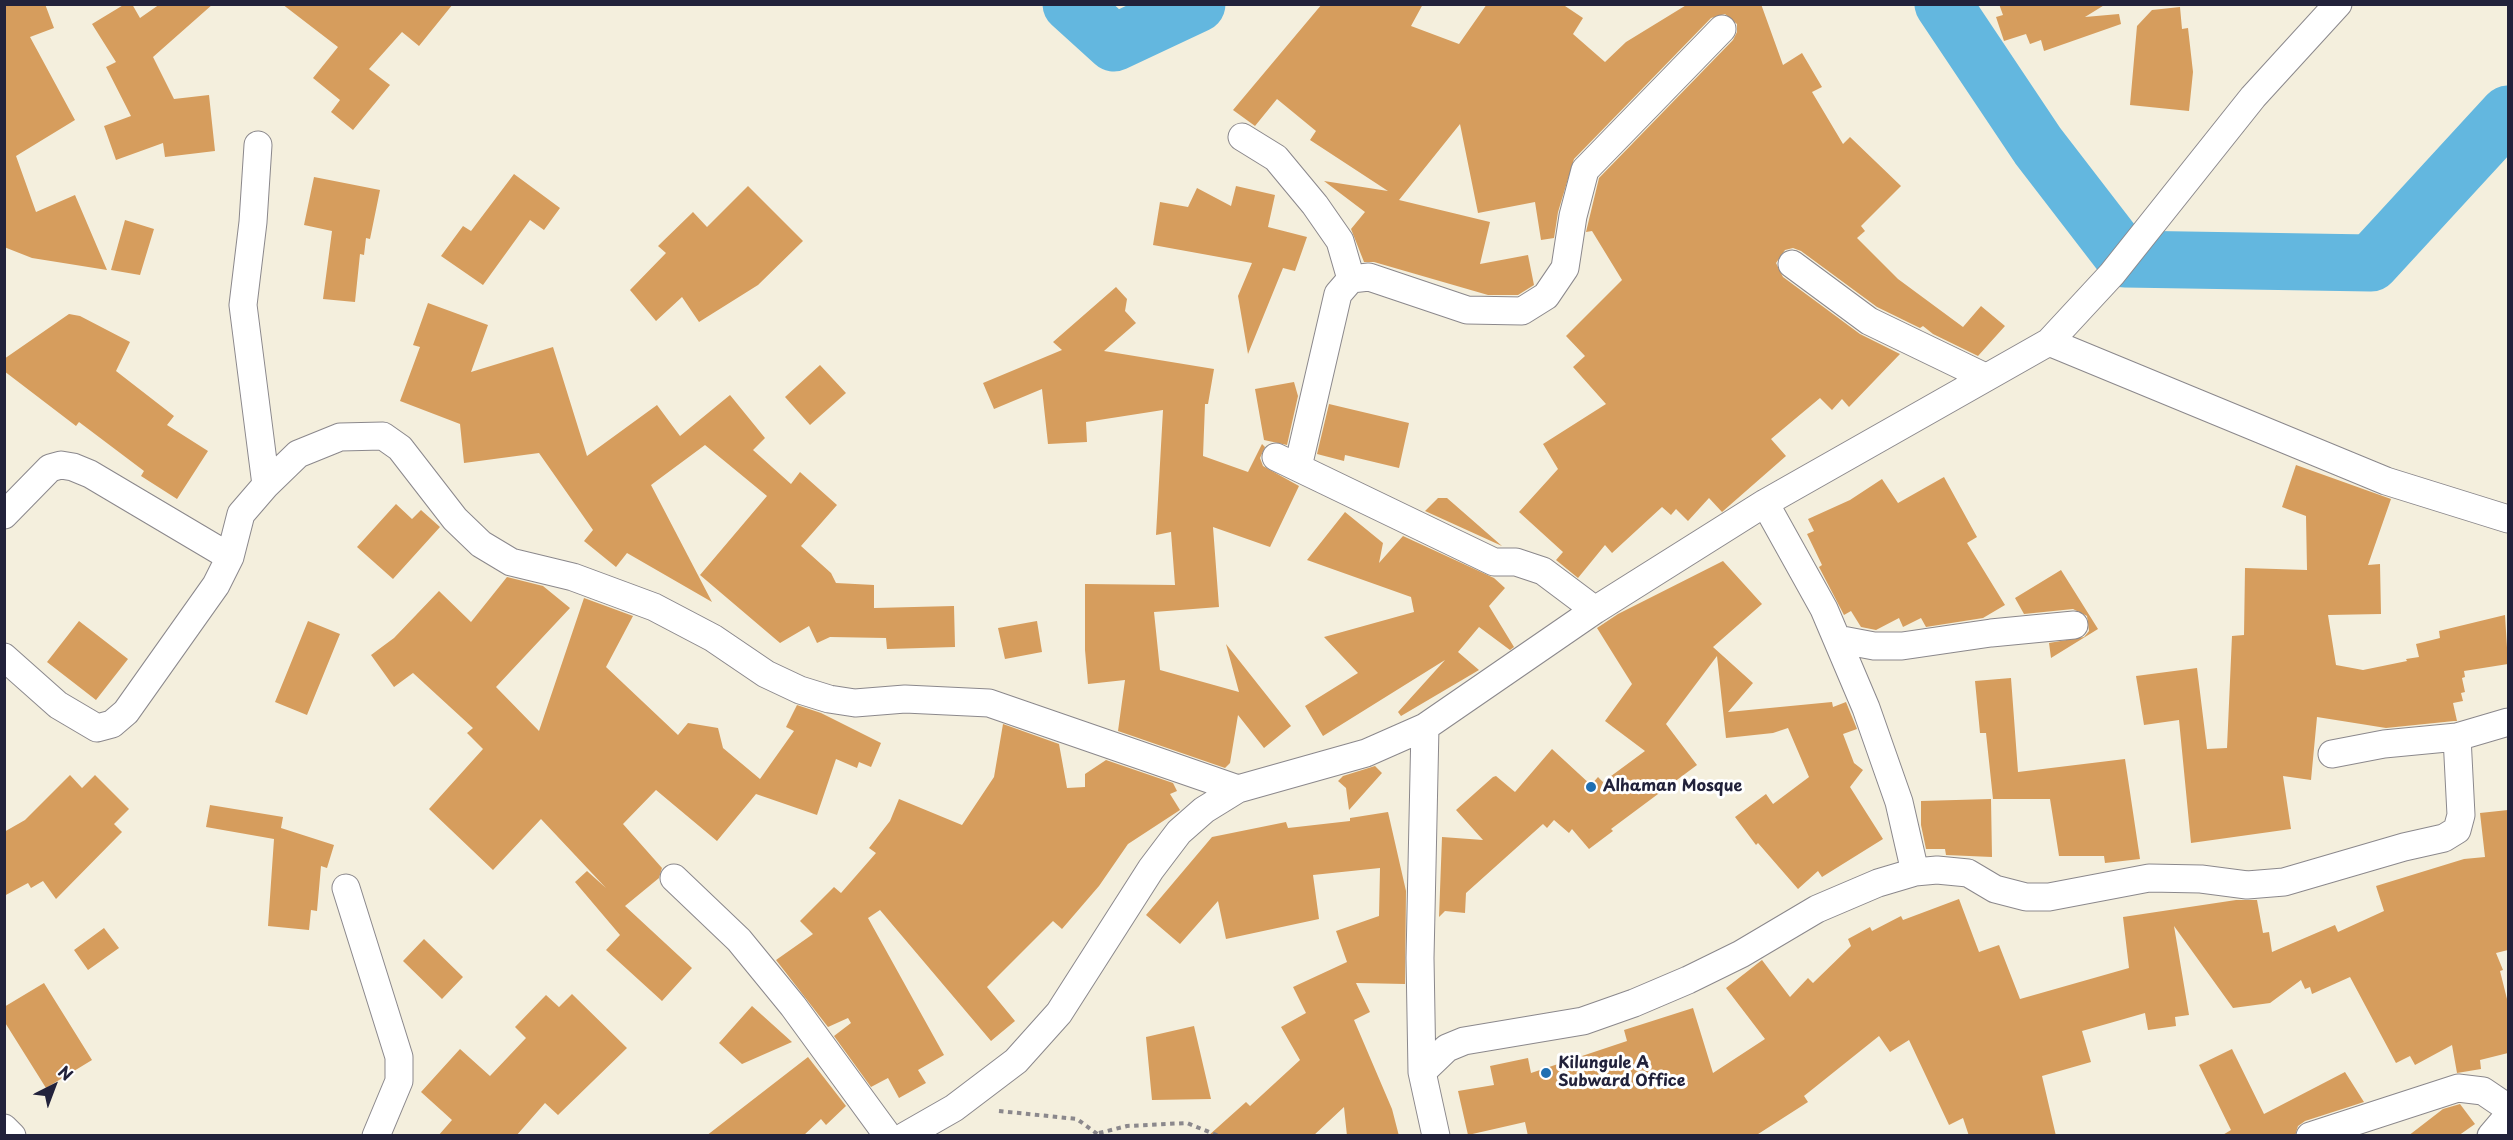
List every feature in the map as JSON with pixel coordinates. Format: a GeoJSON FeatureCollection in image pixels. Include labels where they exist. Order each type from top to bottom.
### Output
{"type":"FeatureCollection","features":[{"type":"Feature","properties":{"kind":"street"},"geometry":{"type":"LineString","coordinates":[[905,1136],[954,1108],[1016,1061],[1059,1013],[1151,869],[1179,832],[1204,810],[1238,789],[1366,753],[1425,727],[1595,610],[1765,503],[2049,342],[2112,274],[2253,97],[2338,4]]}},
{"type":"Feature","properties":{"kind":"street"},"geometry":{"type":"LineString","coordinates":[[1595,610],[1544,571],[1516,562],[1494,562],[1287,462],[1338,294],[1351,279],[1369,278],[1467,310],[1522,310],[1546,296],[1565,268],[1573,216],[1585,170],[1722,29]]}},
{"type":"Feature","properties":{"kind":"street"},"geometry":{"type":"LineString","coordinates":[[1242,136],[1276,158],[1315,205],[1340,241],[1351,279]]}},
{"type":"Feature","properties":{"kind":"street"},"geometry":{"type":"LineString","coordinates":[[258,145],[253,222],[243,304],[266,485]]}},
{"type":"Feature","properties":{"kind":"street"},"geometry":{"type":"LineString","coordinates":[[1792,264],[1869,321],[1985,377]]}},
{"type":"Feature","properties":{"kind":"street"},"geometry":{"type":"LineString","coordinates":[[2049,342],[2386,481],[2508,519]]}},
{"type":"Feature","properties":{"kind":"street"},"geometry":{"type":"LineString","coordinates":[[4,657],[15,669],[68,711],[96,729],[112,724],[126,712],[174,648],[216,585],[230,557],[241,514],[266,485],[298,454],[340,437],[383,436],[400,448],[455,519],[481,544],[511,562],[573,577],[654,607],[713,638],[766,674],[800,690],[829,699],[855,703],[905,699],[989,703],[1238,789]]}},
{"type":"Feature","properties":{"kind":"street"},"geometry":{"type":"LineString","coordinates":[[4,515],[50,468],[61,465],[73,467],[90,474],[230,557]]}},
{"type":"Feature","properties":{"kind":"street"},"geometry":{"type":"LineString","coordinates":[[1765,503],[1824,609],[1866,708],[1899,802],[1915,872]]}},
{"type":"Feature","properties":{"kind":"street"},"geometry":{"type":"LineString","coordinates":[[1837,639],[1874,646],[1902,646],[1991,633],[2074,625]]}},
{"type":"Feature","properties":{"kind":"street"},"geometry":{"type":"LineString","coordinates":[[2332,754],[2384,744],[2457,737],[2508,722]]}},
{"type":"Feature","properties":{"kind":"street"},"geometry":{"type":"LineString","coordinates":[[1425,727],[1420,958],[1422,1072],[1436,1136]]}},
{"type":"Feature","properties":{"kind":"street"},"geometry":{"type":"LineString","coordinates":[[1422,1072],[1447,1048],[1464,1041],[1583,1021],[1634,1003],[1741,954],[1817,909],[1878,883],[1915,872],[1937,870],[1968,873],[1995,889],[2026,897],[2049,897],[2149,878],[2201,879],[2247,885],[2284,882],[2404,847],[2444,838],[2457,830],[2461,815],[2457,737]]}},
{"type":"Feature","properties":{"kind":"street"},"geometry":{"type":"LineString","coordinates":[[674,878],[739,940],[792,1006],[888,1136]]}},
{"type":"Feature","properties":{"kind":"street"},"geometry":{"type":"LineString","coordinates":[[346,888],[399,1057],[399,1081],[376,1136]]}},
{"type":"Feature","properties":{"kind":"street"},"geometry":{"type":"LineString","coordinates":[[2310,1136],[2458,1088],[2482,1091],[2508,1108]]}},
{"type":"Feature","properties":{"kind":"street"},"geometry":{"type":"LineString","coordinates":[[2491,1136],[2508,1116]]}},
{"type":"Feature","properties":{"kind":"street"},"geometry":{"type":"LineString","coordinates":[[4,1128],[12,1136]]}},
{"type":"Feature","properties":{"kind":"path"},"geometry":{"type":"LineString","coordinates":[[954,1108],[1077,1119],[1099,1134],[1127,1126],[1187,1123],[1219,1136]]}},
{"type":"Feature","properties":{"kind":"building"},"geometry":{"type":"Polygon","coordinates":[[[4,4],[45,4],[54,28],[30,37],[75,120],[16,156],[36,212],[75,195],[107,270],[32,258],[4,247],[4,4]]]}},
{"type":"Feature","properties":{"kind":"building"},"geometry":{"type":"Polygon","coordinates":[[[125,4],[132,4],[140,18],[160,4],[213,4],[153,57],[174,99],[209,95],[215,151],[165,157],[163,143],[116,160],[104,126],[131,116],[106,67],[116,62],[92,24],[125,4]]]}},
{"type":"Feature","properties":{"kind":"building"},"geometry":{"type":"Polygon","coordinates":[[[282,4],[453,4],[419,46],[402,32],[369,69],[390,85],[353,130],[331,112],[340,100],[313,78],[338,47],[282,4]]]}},
{"type":"Feature","properties":{"kind":"building"},"geometry":{"type":"Polygon","coordinates":[[[1322,4],[1423,4],[1411,26],[1459,44],[1487,4],[1562,4],[1583,18],[1573,34],[1605,62],[1626,42],[1688,4],[1761,4],[1783,65],[1802,53],[1822,87],[1812,92],[1843,144],[1850,137],[1901,186],[1861,226],[1865,231],[1857,238],[1898,279],[1963,327],[1981,306],[2005,326],[1978,356],[1933,334],[1923,326],[1920,328],[1877,307],[1801,251],[1793,248],[1785,250],[1776,263],[1783,277],[1860,334],[1900,354],[1849,407],[1842,399],[1832,410],[1820,398],[1771,439],[1786,456],[1722,512],[1709,498],[1688,521],[1676,509],[1671,515],[1662,507],[1612,553],[1605,545],[1578,578],[1556,560],[1563,552],[1519,512],[1558,469],[1543,444],[1606,404],[1573,367],[1585,356],[1566,336],[1622,280],[1592,231],[1586,232],[1599,178],[1733,40],[1737,32],[1737,24],[1725,14],[1711,18],[1574,159],[1558,212],[1554,238],[1541,240],[1535,202],[1478,213],[1460,124],[1399,200],[1490,222],[1480,264],[1528,255],[1534,285],[1518,295],[1488,295],[1374,262],[1364,262],[1351,229],[1365,212],[1324,181],[1388,191],[1310,140],[1316,131],[1277,99],[1255,126],[1233,110],[1322,4]]]}},
{"type":"Feature","properties":{"kind":"building"},"geometry":{"type":"Polygon","coordinates":[[[1999,4],[2106,4],[2085,17],[2119,14],[2121,24],[2044,51],[2041,40],[2030,44],[2026,34],[2004,41],[1996,17],[2003,15],[1999,4]]]}},
{"type":"Feature","properties":{"kind":"building"},"geometry":{"type":"Polygon","coordinates":[[[2180,7],[2182,29],[2188,28],[2193,72],[2189,111],[2130,105],[2137,26],[2152,10],[2180,7]]]}},
{"type":"Feature","properties":{"kind":"building"},"geometry":{"type":"Polygon","coordinates":[[[514,174],[560,208],[544,230],[530,220],[483,285],[441,256],[463,226],[471,231],[514,174]]]}},
{"type":"Feature","properties":{"kind":"building"},"geometry":{"type":"Polygon","coordinates":[[[314,177],[380,190],[370,239],[366,238],[364,255],[360,254],[355,302],[323,299],[332,231],[304,225],[314,177]]]}},
{"type":"Feature","properties":{"kind":"building"},"geometry":{"type":"Polygon","coordinates":[[[748,186],[803,241],[758,285],[699,322],[682,297],[656,321],[630,290],[666,253],[658,246],[693,212],[707,227],[748,186]]]}},
{"type":"Feature","properties":{"kind":"building"},"geometry":{"type":"Polygon","coordinates":[[[1236,186],[1275,195],[1268,227],[1307,237],[1295,271],[1283,268],[1248,354],[1238,296],[1252,263],[1153,245],[1160,202],[1188,207],[1197,188],[1231,206],[1236,186]]]}},
{"type":"Feature","properties":{"kind":"building"},"geometry":{"type":"Polygon","coordinates":[[[125,220],[154,229],[140,275],[111,270],[125,220]]]}},
{"type":"Feature","properties":{"kind":"building"},"geometry":{"type":"Polygon","coordinates":[[[1116,287],[1127,299],[1125,311],[1136,323],[1104,351],[1214,369],[1208,404],[1205,404],[1203,456],[1248,472],[1262,444],[1265,447],[1260,458],[1263,466],[1299,486],[1270,547],[1213,527],[1219,607],[1154,612],[1160,670],[1239,692],[1226,644],[1291,726],[1264,748],[1238,715],[1230,763],[1225,768],[1118,731],[1125,680],[1088,684],[1085,650],[1085,584],[1175,585],[1171,532],[1156,535],[1163,410],[1086,422],[1087,442],[1048,444],[1042,389],[994,409],[983,383],[1062,350],[1053,342],[1116,287]]]}},
{"type":"Feature","properties":{"kind":"building"},"geometry":{"type":"Polygon","coordinates":[[[428,303],[488,325],[471,372],[553,347],[587,456],[657,405],[680,436],[730,395],[765,438],[753,450],[791,484],[800,472],[837,505],[801,546],[831,573],[836,583],[874,585],[874,608],[954,606],[955,647],[887,649],[886,638],[830,637],[817,643],[809,626],[780,643],[700,575],[767,496],[705,445],[651,485],[712,602],[627,553],[616,567],[584,541],[593,530],[539,453],[464,463],[460,424],[400,401],[420,347],[413,345],[428,303]]]}},
{"type":"Feature","properties":{"kind":"building"},"geometry":{"type":"Polygon","coordinates":[[[69,314],[80,316],[130,342],[116,371],[174,416],[167,425],[208,451],[177,499],[141,476],[144,471],[79,422],[76,426],[4,371],[4,359],[69,314]]]}},
{"type":"Feature","properties":{"kind":"building"},"geometry":{"type":"Polygon","coordinates":[[[820,365],[846,393],[810,425],[785,397],[820,365]]]}},
{"type":"Feature","properties":{"kind":"building"},"geometry":{"type":"Polygon","coordinates":[[[1294,382],[1298,396],[1287,445],[1264,440],[1255,389],[1294,382]]]}},
{"type":"Feature","properties":{"kind":"building"},"geometry":{"type":"Polygon","coordinates":[[[1329,404],[1409,423],[1399,468],[1345,455],[1344,461],[1317,454],[1329,404]]]}},
{"type":"Feature","properties":{"kind":"building"},"geometry":{"type":"Polygon","coordinates":[[[2296,465],[2391,499],[2368,565],[2380,564],[2381,614],[2328,615],[2336,665],[2363,670],[2407,661],[2406,659],[2419,657],[2416,644],[2440,638],[2439,631],[2505,615],[2508,664],[2464,671],[2465,677],[2462,678],[2465,692],[2461,693],[2463,701],[2453,703],[2457,721],[2386,728],[2317,717],[2311,780],[2283,776],[2291,829],[2191,843],[2179,720],[2144,725],[2136,676],[2197,668],[2207,749],[2227,748],[2232,636],[2244,635],[2245,568],[2307,570],[2306,516],[2282,507],[2296,465]]]}},
{"type":"Feature","properties":{"kind":"building"},"geometry":{"type":"Polygon","coordinates":[[[1944,477],[1977,537],[1967,543],[2005,605],[1983,618],[1926,627],[1921,618],[1903,627],[1899,618],[1876,630],[1861,627],[1851,611],[1844,615],[1819,567],[1822,565],[1807,534],[1814,531],[1808,519],[1850,500],[1882,479],[1898,503],[1944,477]]]}},
{"type":"Feature","properties":{"kind":"building"},"geometry":{"type":"Polygon","coordinates":[[[1438,498],[1447,498],[1502,546],[1425,511],[1438,498]]]}},
{"type":"Feature","properties":{"kind":"building"},"geometry":{"type":"Polygon","coordinates":[[[396,504],[412,519],[421,510],[440,527],[393,579],[357,547],[396,504]]]}},
{"type":"Feature","properties":{"kind":"building"},"geometry":{"type":"Polygon","coordinates":[[[1345,512],[1383,543],[1379,563],[1403,536],[1494,578],[1505,588],[1489,606],[1514,647],[1510,650],[1479,627],[1458,652],[1479,670],[1401,716],[1398,712],[1445,660],[1323,736],[1305,706],[1358,673],[1324,637],[1414,612],[1411,597],[1307,560],[1345,512]]]}},
{"type":"Feature","properties":{"kind":"building"},"geometry":{"type":"Polygon","coordinates":[[[1723,561],[1762,604],[1713,647],[1753,683],[1728,712],[1832,702],[1833,707],[1846,702],[1857,729],[1843,734],[1854,763],[1863,770],[1850,787],[1883,839],[1822,877],[1818,871],[1798,889],[1758,843],[1756,845],[1735,817],[1766,794],[1773,804],[1809,777],[1788,728],[1773,733],[1726,738],[1717,656],[1666,724],[1697,765],[1611,829],[1613,831],[1589,849],[1572,829],[1569,833],[1554,820],[1547,828],[1543,824],[1466,893],[1465,913],[1445,911],[1439,917],[1442,837],[1483,840],[1456,810],[1493,777],[1496,776],[1515,792],[1552,749],[1591,785],[1598,777],[1603,782],[1645,751],[1605,721],[1632,684],[1597,628],[1618,614],[1723,561]]]}},
{"type":"Feature","properties":{"kind":"building"},"geometry":{"type":"Polygon","coordinates":[[[2061,570],[2098,629],[2051,658],[2049,643],[2084,637],[2089,631],[2087,616],[2073,609],[2024,614],[2015,598],[2061,570]]]}},
{"type":"Feature","properties":{"kind":"building"},"geometry":{"type":"Polygon","coordinates":[[[507,577],[543,586],[570,608],[496,687],[539,731],[584,598],[633,616],[606,667],[678,735],[688,723],[718,728],[723,748],[760,779],[794,731],[786,727],[797,705],[821,713],[881,743],[871,767],[859,762],[857,768],[836,759],[817,815],[756,794],[717,841],[656,790],[623,824],[662,868],[659,878],[625,906],[692,968],[662,1001],[606,950],[620,935],[575,882],[587,871],[606,888],[541,819],[493,870],[429,809],[483,749],[467,733],[473,728],[413,673],[394,687],[371,655],[394,638],[439,591],[471,622],[507,577]]]}},
{"type":"Feature","properties":{"kind":"building"},"geometry":{"type":"Polygon","coordinates":[[[79,621],[128,659],[96,700],[47,662],[79,621]]]}},
{"type":"Feature","properties":{"kind":"building"},"geometry":{"type":"Polygon","coordinates":[[[308,621],[340,634],[307,715],[275,702],[308,621]]]}},
{"type":"Feature","properties":{"kind":"building"},"geometry":{"type":"Polygon","coordinates":[[[1037,621],[1042,652],[1005,659],[998,628],[1037,621]]]}},
{"type":"Feature","properties":{"kind":"building"},"geometry":{"type":"Polygon","coordinates":[[[2011,678],[2018,772],[2125,759],[2140,859],[2105,863],[2104,856],[2059,856],[2050,799],[1993,799],[1986,733],[1980,733],[1975,681],[2011,678]]]}},
{"type":"Feature","properties":{"kind":"building"},"geometry":{"type":"Polygon","coordinates":[[[1003,724],[1059,744],[1067,788],[1085,787],[1085,774],[1106,760],[1173,783],[1177,791],[1170,794],[1180,810],[1128,844],[1099,886],[1062,929],[1053,921],[987,987],[1015,1021],[991,1041],[880,910],[868,918],[944,1055],[918,1070],[926,1083],[899,1098],[888,1078],[871,1087],[834,1036],[851,1023],[848,1018],[828,1027],[776,960],[813,934],[800,921],[834,887],[841,893],[876,853],[869,848],[890,821],[899,799],[962,825],[994,777],[1003,724]]]}},
{"type":"Feature","properties":{"kind":"building"},"geometry":{"type":"Polygon","coordinates":[[[1375,766],[1382,773],[1349,810],[1346,788],[1338,781],[1343,776],[1375,766]]]}},
{"type":"Feature","properties":{"kind":"building"},"geometry":{"type":"Polygon","coordinates":[[[70,775],[82,788],[95,775],[129,809],[114,824],[122,832],[56,899],[43,881],[31,888],[28,883],[4,896],[4,832],[25,820],[70,775]]]}},
{"type":"Feature","properties":{"kind":"building"},"geometry":{"type":"Polygon","coordinates":[[[1991,799],[1992,857],[1946,855],[1945,849],[1926,849],[1921,825],[1921,801],[1991,799]]]}},
{"type":"Feature","properties":{"kind":"building"},"geometry":{"type":"Polygon","coordinates":[[[210,805],[283,817],[281,828],[334,845],[327,868],[321,866],[317,911],[311,910],[309,930],[268,926],[274,839],[206,827],[210,805]]]}},
{"type":"Feature","properties":{"kind":"building"},"geometry":{"type":"Polygon","coordinates":[[[2508,810],[2508,950],[2496,953],[2503,970],[2500,971],[2508,1003],[2508,1053],[2480,1060],[2481,1069],[2457,1073],[2452,1045],[2415,1065],[2410,1056],[2396,1063],[2350,977],[2312,994],[2310,987],[2305,989],[2301,980],[2270,1003],[2233,1008],[2174,926],[2189,1015],[2175,1017],[2176,1026],[2148,1030],[2145,1013],[2082,1031],[2091,1062],[2042,1076],[2056,1136],[1969,1136],[1963,1118],[1949,1125],[1909,1040],[1890,1052],[1879,1036],[1804,1096],[1808,1102],[1755,1136],[1528,1136],[1525,1122],[1468,1135],[1458,1091],[1494,1085],[1490,1066],[1528,1058],[1531,1073],[1627,1041],[1624,1030],[1693,1008],[1713,1073],[1765,1039],[1726,988],[1762,960],[1790,997],[1808,978],[1813,983],[1851,946],[1848,939],[1870,927],[1872,931],[1901,916],[1903,920],[1959,899],[1979,952],[1999,945],[2020,999],[2129,968],[2123,917],[2236,900],[2257,900],[2263,933],[2269,932],[2272,952],[2335,925],[2338,932],[2384,911],[2376,886],[2464,859],[2485,857],[2480,813],[2508,810]]]}},
{"type":"Feature","properties":{"kind":"building"},"geometry":{"type":"Polygon","coordinates":[[[1388,812],[1406,891],[1405,984],[1356,983],[1370,1012],[1354,1020],[1392,1109],[1399,1136],[1347,1136],[1344,1107],[1313,1136],[1208,1136],[1246,1102],[1250,1106],[1300,1060],[1281,1027],[1306,1013],[1293,987],[1347,962],[1336,931],[1379,916],[1380,868],[1313,875],[1319,919],[1226,939],[1218,901],[1180,944],[1146,915],[1212,837],[1286,822],[1288,828],[1350,821],[1350,818],[1388,812]]]}},
{"type":"Feature","properties":{"kind":"building"},"geometry":{"type":"Polygon","coordinates":[[[104,928],[119,948],[88,970],[74,950],[104,928]]]}},
{"type":"Feature","properties":{"kind":"building"},"geometry":{"type":"Polygon","coordinates":[[[424,939],[463,977],[442,999],[403,961],[424,939]]]}},
{"type":"Feature","properties":{"kind":"building"},"geometry":{"type":"Polygon","coordinates":[[[44,983],[92,1060],[46,1088],[4,1021],[4,1007],[44,983]]]}},
{"type":"Feature","properties":{"kind":"building"},"geometry":{"type":"Polygon","coordinates":[[[572,994],[627,1048],[558,1115],[545,1103],[516,1136],[438,1136],[452,1120],[421,1092],[460,1049],[490,1076],[526,1038],[515,1027],[546,995],[559,1007],[572,994]]]}},
{"type":"Feature","properties":{"kind":"building"},"geometry":{"type":"Polygon","coordinates":[[[752,1006],[792,1042],[742,1064],[719,1043],[752,1006]]]}},
{"type":"Feature","properties":{"kind":"building"},"geometry":{"type":"Polygon","coordinates":[[[1194,1026],[1211,1099],[1152,1100],[1146,1037],[1194,1026]]]}},
{"type":"Feature","properties":{"kind":"building"},"geometry":{"type":"Polygon","coordinates":[[[2232,1049],[2264,1114],[2345,1072],[2364,1102],[2305,1121],[2298,1126],[2295,1136],[2221,1136],[2231,1130],[2199,1065],[2232,1049]]]}},
{"type":"Feature","properties":{"kind":"building"},"geometry":{"type":"Polygon","coordinates":[[[808,1057],[846,1106],[826,1125],[821,1119],[803,1136],[706,1136],[808,1057]]]}},
{"type":"Feature","properties":{"kind":"building"},"geometry":{"type":"Polygon","coordinates":[[[2460,1104],[2475,1124],[2458,1136],[2408,1136],[2443,1109],[2460,1104]]]}},
{"type":"Feature","properties":{"kind":"waterway"},"geometry":{"type":"LineString","coordinates":[[1071,4],[1114,43],[1197,4]]}},
{"type":"Feature","properties":{"kind":"waterway"},"geometry":{"type":"LineString","coordinates":[[1943,4],[2038,146],[2125,259],[2371,263],[2508,114]]}},
{"type":"Feature","properties":{"kind":"place","name":"Alhaman Mosque"},"geometry":{"type":"Point","coordinates":[1591,787]}},
{"type":"Feature","properties":{"kind":"place","name":"Kilungule A Subward Office"},"geometry":{"type":"Point","coordinates":[1546,1073]}}]}
